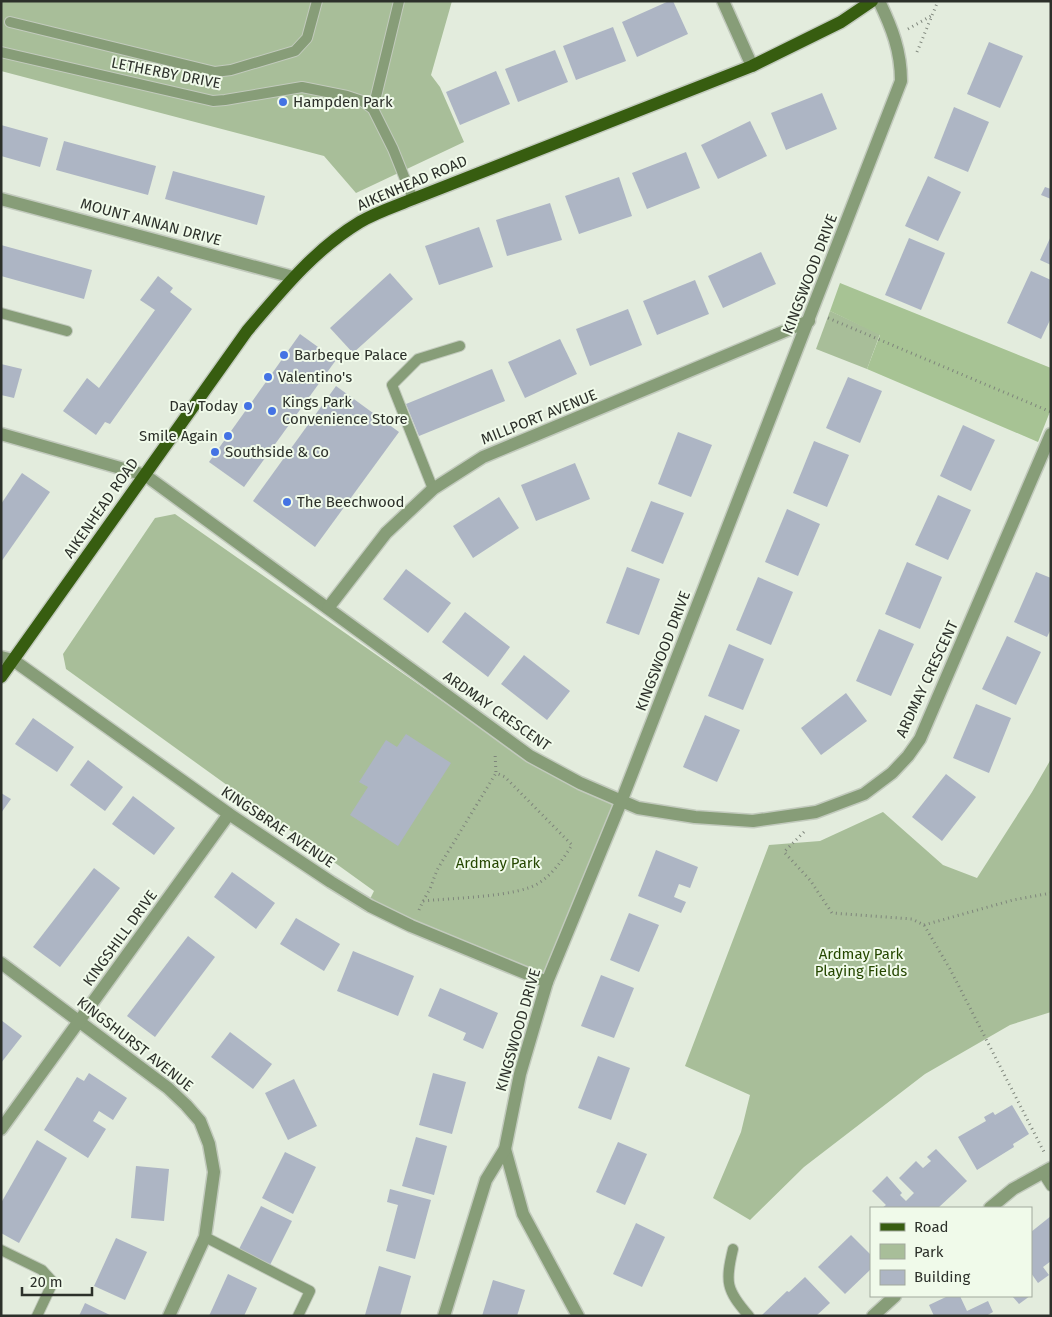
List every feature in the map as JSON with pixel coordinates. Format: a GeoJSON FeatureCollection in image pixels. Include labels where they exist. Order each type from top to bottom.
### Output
{"type":"FeatureCollection","features":[{"type":"Feature","properties":{"kind":"main road","name":"AIKENHEAD ROAD"},"geometry":{"type":"LineString","coordinates":[[1,677],[7,659],[145,475],[247,331],[293,277],[324,248],[361,222],[413,199],[752,66],[841,22],[872,1]]}},
{"type":"Feature","properties":{"kind":"street"},"geometry":{"type":"LineString","coordinates":[[722,1],[752,66]]}},
{"type":"Feature","properties":{"kind":"street","name":"KINGSWOOD DRIVE"},"geometry":{"type":"LineString","coordinates":[[444,1316],[486,1180],[505,1149],[520,1074],[547,982],[621,802],[901,81],[901,66],[895,37],[880,1]]}},
{"type":"Feature","properties":{"kind":"street","name":"MOUNT ANNAN DRIVE"},"geometry":{"type":"LineString","coordinates":[[1,199],[293,277]]}},
{"type":"Feature","properties":{"kind":"street","name":"MILLPORT AVENUE"},"geometry":{"type":"LineString","coordinates":[[328,608],[386,533],[433,489],[483,456],[618,402],[811,316]]}},
{"type":"Feature","properties":{"kind":"street","name":"ARDMAY CRESCENT"},"geometry":{"type":"LineString","coordinates":[[145,475],[530,756],[580,783],[638,808],[695,817],[752,821],[816,812],[864,794],[892,773],[908,756],[920,739],[1051,434]]}},
{"type":"Feature","properties":{"kind":"street"},"geometry":{"type":"LineString","coordinates":[[3,438],[145,475]]}},
{"type":"Feature","properties":{"kind":"street","name":"KINGSBRAE AVENUE"},"geometry":{"type":"LineString","coordinates":[[7,659],[229,814],[370,906],[411,926],[547,982]]}},
{"type":"Feature","properties":{"kind":"street","name":"KINGSHILL DRIVE"},"geometry":{"type":"LineString","coordinates":[[1,1129],[81,1022],[229,814]]}},
{"type":"Feature","properties":{"kind":"street","name":"KINGSHURST AVENUE"},"geometry":{"type":"LineString","coordinates":[[1,963],[168,1088],[186,1104],[200,1121],[209,1144],[214,1172],[205,1237],[169,1316]]}},
{"type":"Feature","properties":{"kind":"street"},"geometry":{"type":"LineString","coordinates":[[505,1149],[522,1214],[578,1316]]}},
{"type":"Feature","properties":{"kind":"street"},"geometry":{"type":"LineString","coordinates":[[991,1207],[1046,1166]]}},
{"type":"Feature","properties":{"kind":"street"},"geometry":{"type":"LineString","coordinates":[[873,1316],[894,1297]]}},
{"type":"Feature","properties":{"kind":"lane"},"geometry":{"type":"LineString","coordinates":[[10,22],[215,72],[231,70],[295,51],[307,38],[317,1]]}},
{"type":"Feature","properties":{"kind":"lane"},"geometry":{"type":"LineString","coordinates":[[399,1],[373,109],[393,149],[413,199]]}},
{"type":"Feature","properties":{"kind":"lane","name":"LETHERBY DRIVE"},"geometry":{"type":"LineString","coordinates":[[1,52],[213,101],[302,87],[347,96],[362,101],[373,109]]}},
{"type":"Feature","properties":{"kind":"lane"},"geometry":{"type":"LineString","coordinates":[[1,314],[67,330]]}},
{"type":"Feature","properties":{"kind":"lane"},"geometry":{"type":"LineString","coordinates":[[433,489],[392,385],[418,358],[460,346]]}},
{"type":"Feature","properties":{"kind":"lane"},"geometry":{"type":"LineString","coordinates":[[1046,1166],[1051,1186]]}},
{"type":"Feature","properties":{"kind":"lane"},"geometry":{"type":"LineString","coordinates":[[205,1237],[310,1291],[298,1316]]}},
{"type":"Feature","properties":{"kind":"lane"},"geometry":{"type":"LineString","coordinates":[[732,1249],[728,1268],[729,1288],[736,1301],[749,1316]]}},
{"type":"Feature","properties":{"kind":"lane"},"geometry":{"type":"LineString","coordinates":[[1,1250],[42,1270],[53,1282],[37,1316]]}},
{"type":"Feature","properties":{"kind":"path"},"geometry":{"type":"LineString","coordinates":[[901,66],[913,63],[938,1]]}},
{"type":"Feature","properties":{"kind":"path"},"geometry":{"type":"LineString","coordinates":[[895,37],[932,16]]}},
{"type":"Feature","properties":{"kind":"path"},"geometry":{"type":"LineString","coordinates":[[811,316],[1051,412]]}},
{"type":"Feature","properties":{"kind":"path"},"geometry":{"type":"LineString","coordinates":[[411,926],[430,889],[437,870],[496,773],[494,754],[504,737]]}},
{"type":"Feature","properties":{"kind":"path"},"geometry":{"type":"LineString","coordinates":[[423,902],[524,890],[539,883],[558,865],[572,845],[505,777],[496,773]]}},
{"type":"Feature","properties":{"kind":"path"},"geometry":{"type":"LineString","coordinates":[[816,812],[805,831],[784,852],[810,880],[832,912],[912,919],[924,925],[950,969],[1046,1166]]}},
{"type":"Feature","properties":{"kind":"path"},"geometry":{"type":"LineString","coordinates":[[924,925],[1013,900],[1051,892]]}},
{"type":"Feature","properties":{"kind":"green space","name":"Hampden Park"},"geometry":{"type":"Polygon","coordinates":[[[1,1],[452,1],[431,75],[440,87],[464,142],[356,193],[324,156],[1,71],[1,1]]]}},
{"type":"Feature","properties":{"kind":"green space"},"geometry":{"type":"Polygon","coordinates":[[[840,283],[1051,368],[1051,409],[1038,442],[867,369],[880,335],[830,311],[840,283]]]}},
{"type":"Feature","properties":{"kind":"green space"},"geometry":{"type":"Polygon","coordinates":[[[830,311],[880,334],[867,369],[816,349],[830,311]]]}},
{"type":"Feature","properties":{"kind":"green space","name":"Ardmay Park"},"geometry":{"type":"Polygon","coordinates":[[[175,514],[531,763],[617,805],[543,976],[409,920],[370,899],[374,891],[66,669],[63,654],[155,518],[175,514]]]}},
{"type":"Feature","properties":{"kind":"green space","name":"Ardmay Park Playing Fields"},"geometry":{"type":"Polygon","coordinates":[[[1051,759],[1051,1012],[1010,1025],[925,1074],[804,1167],[750,1220],[713,1198],[741,1132],[750,1095],[685,1066],[769,845],[820,841],[883,812],[943,865],[977,878],[1051,759]]]}},
{"type":"Feature","properties":{"kind":"building"},"geometry":{"type":"Polygon","coordinates":[[[669,1],[673,1],[688,34],[637,57],[622,22],[669,1]]]}},
{"type":"Feature","properties":{"kind":"building"},"geometry":{"type":"Polygon","coordinates":[[[613,27],[626,61],[576,80],[563,46],[613,27]]]}},
{"type":"Feature","properties":{"kind":"building"},"geometry":{"type":"Polygon","coordinates":[[[989,42],[1023,56],[1000,108],[967,94],[989,42]]]}},
{"type":"Feature","properties":{"kind":"building"},"geometry":{"type":"Polygon","coordinates":[[[555,50],[568,82],[518,102],[505,69],[555,50]]]}},
{"type":"Feature","properties":{"kind":"building"},"geometry":{"type":"Polygon","coordinates":[[[496,71],[510,104],[460,125],[446,92],[496,71]]]}},
{"type":"Feature","properties":{"kind":"building"},"geometry":{"type":"Polygon","coordinates":[[[822,93],[837,129],[786,150],[771,113],[822,93]]]}},
{"type":"Feature","properties":{"kind":"building"},"geometry":{"type":"Polygon","coordinates":[[[954,107],[989,122],[968,172],[934,158],[954,107]]]}},
{"type":"Feature","properties":{"kind":"building"},"geometry":{"type":"Polygon","coordinates":[[[750,121],[767,156],[718,179],[701,145],[750,121]]]}},
{"type":"Feature","properties":{"kind":"building"},"geometry":{"type":"Polygon","coordinates":[[[1,125],[48,138],[40,167],[1,156],[1,125]]]}},
{"type":"Feature","properties":{"kind":"building"},"geometry":{"type":"Polygon","coordinates":[[[64,141],[156,166],[148,195],[56,170],[64,141]]]}},
{"type":"Feature","properties":{"kind":"building"},"geometry":{"type":"Polygon","coordinates":[[[686,152],[700,188],[647,209],[632,173],[686,152]]]}},
{"type":"Feature","properties":{"kind":"building"},"geometry":{"type":"Polygon","coordinates":[[[173,171],[265,196],[257,225],[165,199],[173,171]]]}},
{"type":"Feature","properties":{"kind":"building"},"geometry":{"type":"Polygon","coordinates":[[[928,176],[961,192],[938,241],[905,226],[928,176]]]}},
{"type":"Feature","properties":{"kind":"building"},"geometry":{"type":"Polygon","coordinates":[[[619,177],[632,216],[579,234],[565,196],[619,177]]]}},
{"type":"Feature","properties":{"kind":"building"},"geometry":{"type":"Polygon","coordinates":[[[1045,187],[1051,189],[1051,199],[1041,195],[1045,187]]]}},
{"type":"Feature","properties":{"kind":"building"},"geometry":{"type":"Polygon","coordinates":[[[550,203],[562,240],[507,256],[496,220],[550,203]]]}},
{"type":"Feature","properties":{"kind":"building"},"geometry":{"type":"Polygon","coordinates":[[[479,227],[493,267],[439,285],[425,246],[479,227]]]}},
{"type":"Feature","properties":{"kind":"building"},"geometry":{"type":"Polygon","coordinates":[[[1051,236],[1051,265],[1040,260],[1051,236]]]}},
{"type":"Feature","properties":{"kind":"building"},"geometry":{"type":"Polygon","coordinates":[[[909,238],[945,253],[921,310],[885,295],[909,238]]]}},
{"type":"Feature","properties":{"kind":"building"},"geometry":{"type":"Polygon","coordinates":[[[1,245],[92,270],[84,299],[1,276],[1,245]]]}},
{"type":"Feature","properties":{"kind":"building"},"geometry":{"type":"Polygon","coordinates":[[[761,252],[776,284],[723,308],[708,276],[761,252]]]}},
{"type":"Feature","properties":{"kind":"building"},"geometry":{"type":"Polygon","coordinates":[[[1031,271],[1051,280],[1051,318],[1041,339],[1007,323],[1031,271]]]}},
{"type":"Feature","properties":{"kind":"building"},"geometry":{"type":"Polygon","coordinates":[[[390,273],[413,299],[353,353],[330,328],[390,273]]]}},
{"type":"Feature","properties":{"kind":"building"},"geometry":{"type":"Polygon","coordinates":[[[158,276],[173,288],[170,292],[192,309],[110,424],[105,422],[96,435],[63,411],[87,378],[99,388],[155,310],[140,300],[158,276]]]}},
{"type":"Feature","properties":{"kind":"building"},"geometry":{"type":"Polygon","coordinates":[[[695,280],[709,314],[657,335],[643,301],[695,280]]]}},
{"type":"Feature","properties":{"kind":"building"},"geometry":{"type":"Polygon","coordinates":[[[628,309],[642,345],[590,366],[576,329],[628,309]]]}},
{"type":"Feature","properties":{"kind":"building","name":"Kings Park Convenience Store"},"geometry":{"type":"Polygon","coordinates":[[[300,334],[336,360],[244,487],[209,462],[300,334]]]}},
{"type":"Feature","properties":{"kind":"building"},"geometry":{"type":"Polygon","coordinates":[[[560,339],[577,374],[525,398],[508,362],[560,339]]]}},
{"type":"Feature","properties":{"kind":"building"},"geometry":{"type":"Polygon","coordinates":[[[1,364],[22,369],[14,398],[1,395],[1,364]]]}},
{"type":"Feature","properties":{"kind":"building"},"geometry":{"type":"Polygon","coordinates":[[[492,369],[505,401],[419,436],[406,404],[492,369]]]}},
{"type":"Feature","properties":{"kind":"building"},"geometry":{"type":"Polygon","coordinates":[[[848,377],[882,391],[860,443],[826,428],[848,377]]]}},
{"type":"Feature","properties":{"kind":"building"},"geometry":{"type":"Polygon","coordinates":[[[336,386],[399,432],[315,547],[253,501],[336,386]]]}},
{"type":"Feature","properties":{"kind":"building"},"geometry":{"type":"Polygon","coordinates":[[[963,425],[995,440],[971,491],[940,476],[963,425]]]}},
{"type":"Feature","properties":{"kind":"building"},"geometry":{"type":"Polygon","coordinates":[[[678,432],[712,445],[691,497],[658,484],[678,432]]]}},
{"type":"Feature","properties":{"kind":"building"},"geometry":{"type":"Polygon","coordinates":[[[814,441],[849,455],[827,507],[793,493],[814,441]]]}},
{"type":"Feature","properties":{"kind":"building"},"geometry":{"type":"Polygon","coordinates":[[[575,463],[590,499],[536,521],[521,485],[575,463]]]}},
{"type":"Feature","properties":{"kind":"building"},"geometry":{"type":"Polygon","coordinates":[[[22,473],[50,492],[1,562],[1,504],[22,473]]]}},
{"type":"Feature","properties":{"kind":"building"},"geometry":{"type":"Polygon","coordinates":[[[938,495],[971,510],[948,560],[915,545],[938,495]]]}},
{"type":"Feature","properties":{"kind":"building"},"geometry":{"type":"Polygon","coordinates":[[[499,497],[519,528],[473,558],[453,526],[499,497]]]}},
{"type":"Feature","properties":{"kind":"building"},"geometry":{"type":"Polygon","coordinates":[[[651,501],[684,513],[663,564],[631,551],[651,501]]]}},
{"type":"Feature","properties":{"kind":"building"},"geometry":{"type":"Polygon","coordinates":[[[787,509],[820,524],[798,576],[765,562],[787,509]]]}},
{"type":"Feature","properties":{"kind":"building"},"geometry":{"type":"Polygon","coordinates":[[[907,562],[942,577],[920,629],[885,614],[907,562]]]}},
{"type":"Feature","properties":{"kind":"building"},"geometry":{"type":"Polygon","coordinates":[[[627,567],[660,579],[639,635],[606,623],[627,567]]]}},
{"type":"Feature","properties":{"kind":"building"},"geometry":{"type":"Polygon","coordinates":[[[406,569],[451,603],[428,633],[383,599],[406,569]]]}},
{"type":"Feature","properties":{"kind":"building"},"geometry":{"type":"Polygon","coordinates":[[[1036,572],[1051,578],[1051,629],[1047,637],[1014,622],[1036,572]]]}},
{"type":"Feature","properties":{"kind":"building"},"geometry":{"type":"Polygon","coordinates":[[[758,577],[793,592],[771,645],[736,630],[758,577]]]}},
{"type":"Feature","properties":{"kind":"building"},"geometry":{"type":"Polygon","coordinates":[[[465,612],[510,647],[488,677],[442,642],[465,612]]]}},
{"type":"Feature","properties":{"kind":"building"},"geometry":{"type":"Polygon","coordinates":[[[879,629],[914,644],[891,696],[856,681],[879,629]]]}},
{"type":"Feature","properties":{"kind":"building"},"geometry":{"type":"Polygon","coordinates":[[[1007,636],[1041,652],[1016,705],[982,689],[1007,636]]]}},
{"type":"Feature","properties":{"kind":"building"},"geometry":{"type":"Polygon","coordinates":[[[729,644],[764,659],[743,710],[708,696],[729,644]]]}},
{"type":"Feature","properties":{"kind":"building"},"geometry":{"type":"Polygon","coordinates":[[[524,655],[570,691],[547,720],[501,684],[524,655]]]}},
{"type":"Feature","properties":{"kind":"building"},"geometry":{"type":"Polygon","coordinates":[[[846,693],[867,721],[821,755],[801,728],[846,693]]]}},
{"type":"Feature","properties":{"kind":"building"},"geometry":{"type":"Polygon","coordinates":[[[976,704],[1011,718],[989,773],[953,758],[976,704]]]}},
{"type":"Feature","properties":{"kind":"building"},"geometry":{"type":"Polygon","coordinates":[[[705,715],[740,730],[717,782],[683,767],[705,715]]]}},
{"type":"Feature","properties":{"kind":"building"},"geometry":{"type":"Polygon","coordinates":[[[33,718],[74,747],[57,772],[15,744],[33,718]]]}},
{"type":"Feature","properties":{"kind":"building"},"geometry":{"type":"Polygon","coordinates":[[[406,734],[451,763],[398,846],[350,815],[368,787],[359,782],[386,740],[397,747],[406,734]]]}},
{"type":"Feature","properties":{"kind":"building"},"geometry":{"type":"Polygon","coordinates":[[[88,760],[123,787],[105,811],[70,785],[88,760]]]}},
{"type":"Feature","properties":{"kind":"building"},"geometry":{"type":"Polygon","coordinates":[[[946,774],[976,797],[942,841],[912,817],[946,774]]]}},
{"type":"Feature","properties":{"kind":"building"},"geometry":{"type":"Polygon","coordinates":[[[1,793],[11,799],[1,813],[1,793]]]}},
{"type":"Feature","properties":{"kind":"building"},"geometry":{"type":"Polygon","coordinates":[[[133,796],[175,828],[154,855],[112,824],[133,796]]]}},
{"type":"Feature","properties":{"kind":"building"},"geometry":{"type":"Polygon","coordinates":[[[656,850],[698,867],[690,888],[679,884],[674,897],[686,902],[681,913],[638,896],[656,850]]]}},
{"type":"Feature","properties":{"kind":"building"},"geometry":{"type":"Polygon","coordinates":[[[94,868],[120,888],[60,967],[33,947],[94,868]]]}},
{"type":"Feature","properties":{"kind":"building"},"geometry":{"type":"Polygon","coordinates":[[[232,872],[275,903],[256,929],[214,897],[232,872]]]}},
{"type":"Feature","properties":{"kind":"building"},"geometry":{"type":"Polygon","coordinates":[[[629,913],[659,925],[639,972],[610,960],[629,913]]]}},
{"type":"Feature","properties":{"kind":"building"},"geometry":{"type":"Polygon","coordinates":[[[296,918],[340,944],[324,971],[280,944],[296,918]]]}},
{"type":"Feature","properties":{"kind":"building"},"geometry":{"type":"Polygon","coordinates":[[[188,936],[215,957],[155,1037],[127,1016],[188,936]]]}},
{"type":"Feature","properties":{"kind":"building"},"geometry":{"type":"Polygon","coordinates":[[[353,951],[414,976],[398,1016],[337,991],[353,951]]]}},
{"type":"Feature","properties":{"kind":"building"},"geometry":{"type":"Polygon","coordinates":[[[601,975],[634,988],[614,1038],[581,1026],[601,975]]]}},
{"type":"Feature","properties":{"kind":"building"},"geometry":{"type":"Polygon","coordinates":[[[440,988],[498,1013],[483,1049],[463,1040],[466,1033],[428,1016],[440,988]]]}},
{"type":"Feature","properties":{"kind":"building"},"geometry":{"type":"Polygon","coordinates":[[[1,1020],[22,1036],[1,1063],[1,1020]]]}},
{"type":"Feature","properties":{"kind":"building"},"geometry":{"type":"Polygon","coordinates":[[[230,1032],[272,1064],[253,1089],[211,1057],[230,1032]]]}},
{"type":"Feature","properties":{"kind":"building"},"geometry":{"type":"Polygon","coordinates":[[[598,1056],[630,1068],[611,1120],[578,1108],[598,1056]]]}},
{"type":"Feature","properties":{"kind":"building"},"geometry":{"type":"Polygon","coordinates":[[[89,1073],[127,1098],[113,1120],[99,1111],[93,1121],[106,1129],[88,1158],[44,1130],[77,1077],[84,1081],[89,1073]]]}},
{"type":"Feature","properties":{"kind":"building"},"geometry":{"type":"Polygon","coordinates":[[[433,1073],[466,1082],[452,1134],[419,1125],[433,1073]]]}},
{"type":"Feature","properties":{"kind":"building"},"geometry":{"type":"Polygon","coordinates":[[[294,1079],[317,1126],[288,1140],[265,1093],[294,1079]]]}},
{"type":"Feature","properties":{"kind":"building"},"geometry":{"type":"Polygon","coordinates":[[[1012,1105],[1029,1134],[1013,1144],[1014,1147],[977,1170],[958,1137],[986,1121],[984,1117],[993,1112],[995,1115],[1012,1105]]]}},
{"type":"Feature","properties":{"kind":"building"},"geometry":{"type":"Polygon","coordinates":[[[416,1137],[447,1146],[434,1195],[402,1186],[416,1137]]]}},
{"type":"Feature","properties":{"kind":"building"},"geometry":{"type":"Polygon","coordinates":[[[37,1140],[67,1158],[19,1243],[1,1233],[1,1203],[37,1140]]]}},
{"type":"Feature","properties":{"kind":"building"},"geometry":{"type":"Polygon","coordinates":[[[618,1142],[647,1154],[625,1205],[596,1192],[618,1142]]]}},
{"type":"Feature","properties":{"kind":"building"},"geometry":{"type":"Polygon","coordinates":[[[936,1149],[967,1181],[939,1207],[883,1207],[886,1205],[872,1191],[887,1176],[902,1193],[900,1195],[906,1201],[914,1193],[899,1178],[916,1161],[923,1168],[931,1161],[927,1157],[936,1149]]]}},
{"type":"Feature","properties":{"kind":"building"},"geometry":{"type":"Polygon","coordinates":[[[285,1152],[316,1167],[293,1214],[262,1198],[285,1152]]]}},
{"type":"Feature","properties":{"kind":"building"},"geometry":{"type":"Polygon","coordinates":[[[136,1166],[169,1169],[164,1221],[131,1218],[136,1166]]]}},
{"type":"Feature","properties":{"kind":"building"},"geometry":{"type":"Polygon","coordinates":[[[390,1189],[431,1200],[415,1259],[386,1251],[398,1205],[387,1202],[390,1189]]]}},
{"type":"Feature","properties":{"kind":"building"},"geometry":{"type":"Polygon","coordinates":[[[261,1206],[292,1221],[269,1267],[238,1251],[261,1206]]]}},
{"type":"Feature","properties":{"kind":"building"},"geometry":{"type":"Polygon","coordinates":[[[1051,1216],[1051,1261],[1043,1267],[1049,1275],[1038,1283],[1032,1274],[1032,1231],[1051,1216]]]}},
{"type":"Feature","properties":{"kind":"building"},"geometry":{"type":"Polygon","coordinates":[[[636,1223],[665,1237],[642,1287],[613,1274],[636,1223]]]}},
{"type":"Feature","properties":{"kind":"building"},"geometry":{"type":"Polygon","coordinates":[[[851,1235],[870,1254],[870,1270],[845,1294],[818,1267],[851,1235]]]}},
{"type":"Feature","properties":{"kind":"building"},"geometry":{"type":"Polygon","coordinates":[[[116,1238],[147,1252],[125,1300],[94,1286],[116,1238]]]}},
{"type":"Feature","properties":{"kind":"building"},"geometry":{"type":"Polygon","coordinates":[[[379,1266],[411,1276],[400,1316],[365,1315],[379,1266]]]}},
{"type":"Feature","properties":{"kind":"building"},"geometry":{"type":"Polygon","coordinates":[[[228,1274],[257,1288],[244,1316],[209,1316],[228,1274]]]}},
{"type":"Feature","properties":{"kind":"building"},"geometry":{"type":"Polygon","coordinates":[[[805,1277],[830,1303],[816,1316],[761,1316],[787,1291],[789,1292],[805,1277]]]}},
{"type":"Feature","properties":{"kind":"building"},"geometry":{"type":"Polygon","coordinates":[[[493,1280],[525,1290],[517,1316],[482,1316],[493,1280]]]}},
{"type":"Feature","properties":{"kind":"building"},"geometry":{"type":"Polygon","coordinates":[[[946,1297],[960,1297],[967,1311],[988,1301],[993,1312],[986,1316],[934,1316],[929,1305],[946,1297]]]}},
{"type":"Feature","properties":{"kind":"building"},"geometry":{"type":"Polygon","coordinates":[[[1013,1297],[1029,1297],[1019,1304],[1013,1297]]]}},
{"type":"Feature","properties":{"kind":"building"},"geometry":{"type":"Polygon","coordinates":[[[85,1303],[112,1316],[79,1316],[85,1303]]]}},
{"type":"Feature","properties":{"kind":"place","name":"Hampden Park"},"geometry":{"type":"Point","coordinates":[283,102]}},
{"type":"Feature","properties":{"kind":"place","name":"Barbeque Palace"},"geometry":{"type":"Point","coordinates":[284,355]}},
{"type":"Feature","properties":{"kind":"place","name":"Valentino's"},"geometry":{"type":"Point","coordinates":[268,377]}},
{"type":"Feature","properties":{"kind":"place","name":"Day Today"},"geometry":{"type":"Point","coordinates":[248,406]}},
{"type":"Feature","properties":{"kind":"place","name":"Kings Park Convenience Store"},"geometry":{"type":"Point","coordinates":[272,411]}},
{"type":"Feature","properties":{"kind":"place","name":"Smile Again"},"geometry":{"type":"Point","coordinates":[228,436]}},
{"type":"Feature","properties":{"kind":"place","name":"Southside & Co"},"geometry":{"type":"Point","coordinates":[215,452]}},
{"type":"Feature","properties":{"kind":"place","name":"The Beechwood"},"geometry":{"type":"Point","coordinates":[287,502]}}]}
